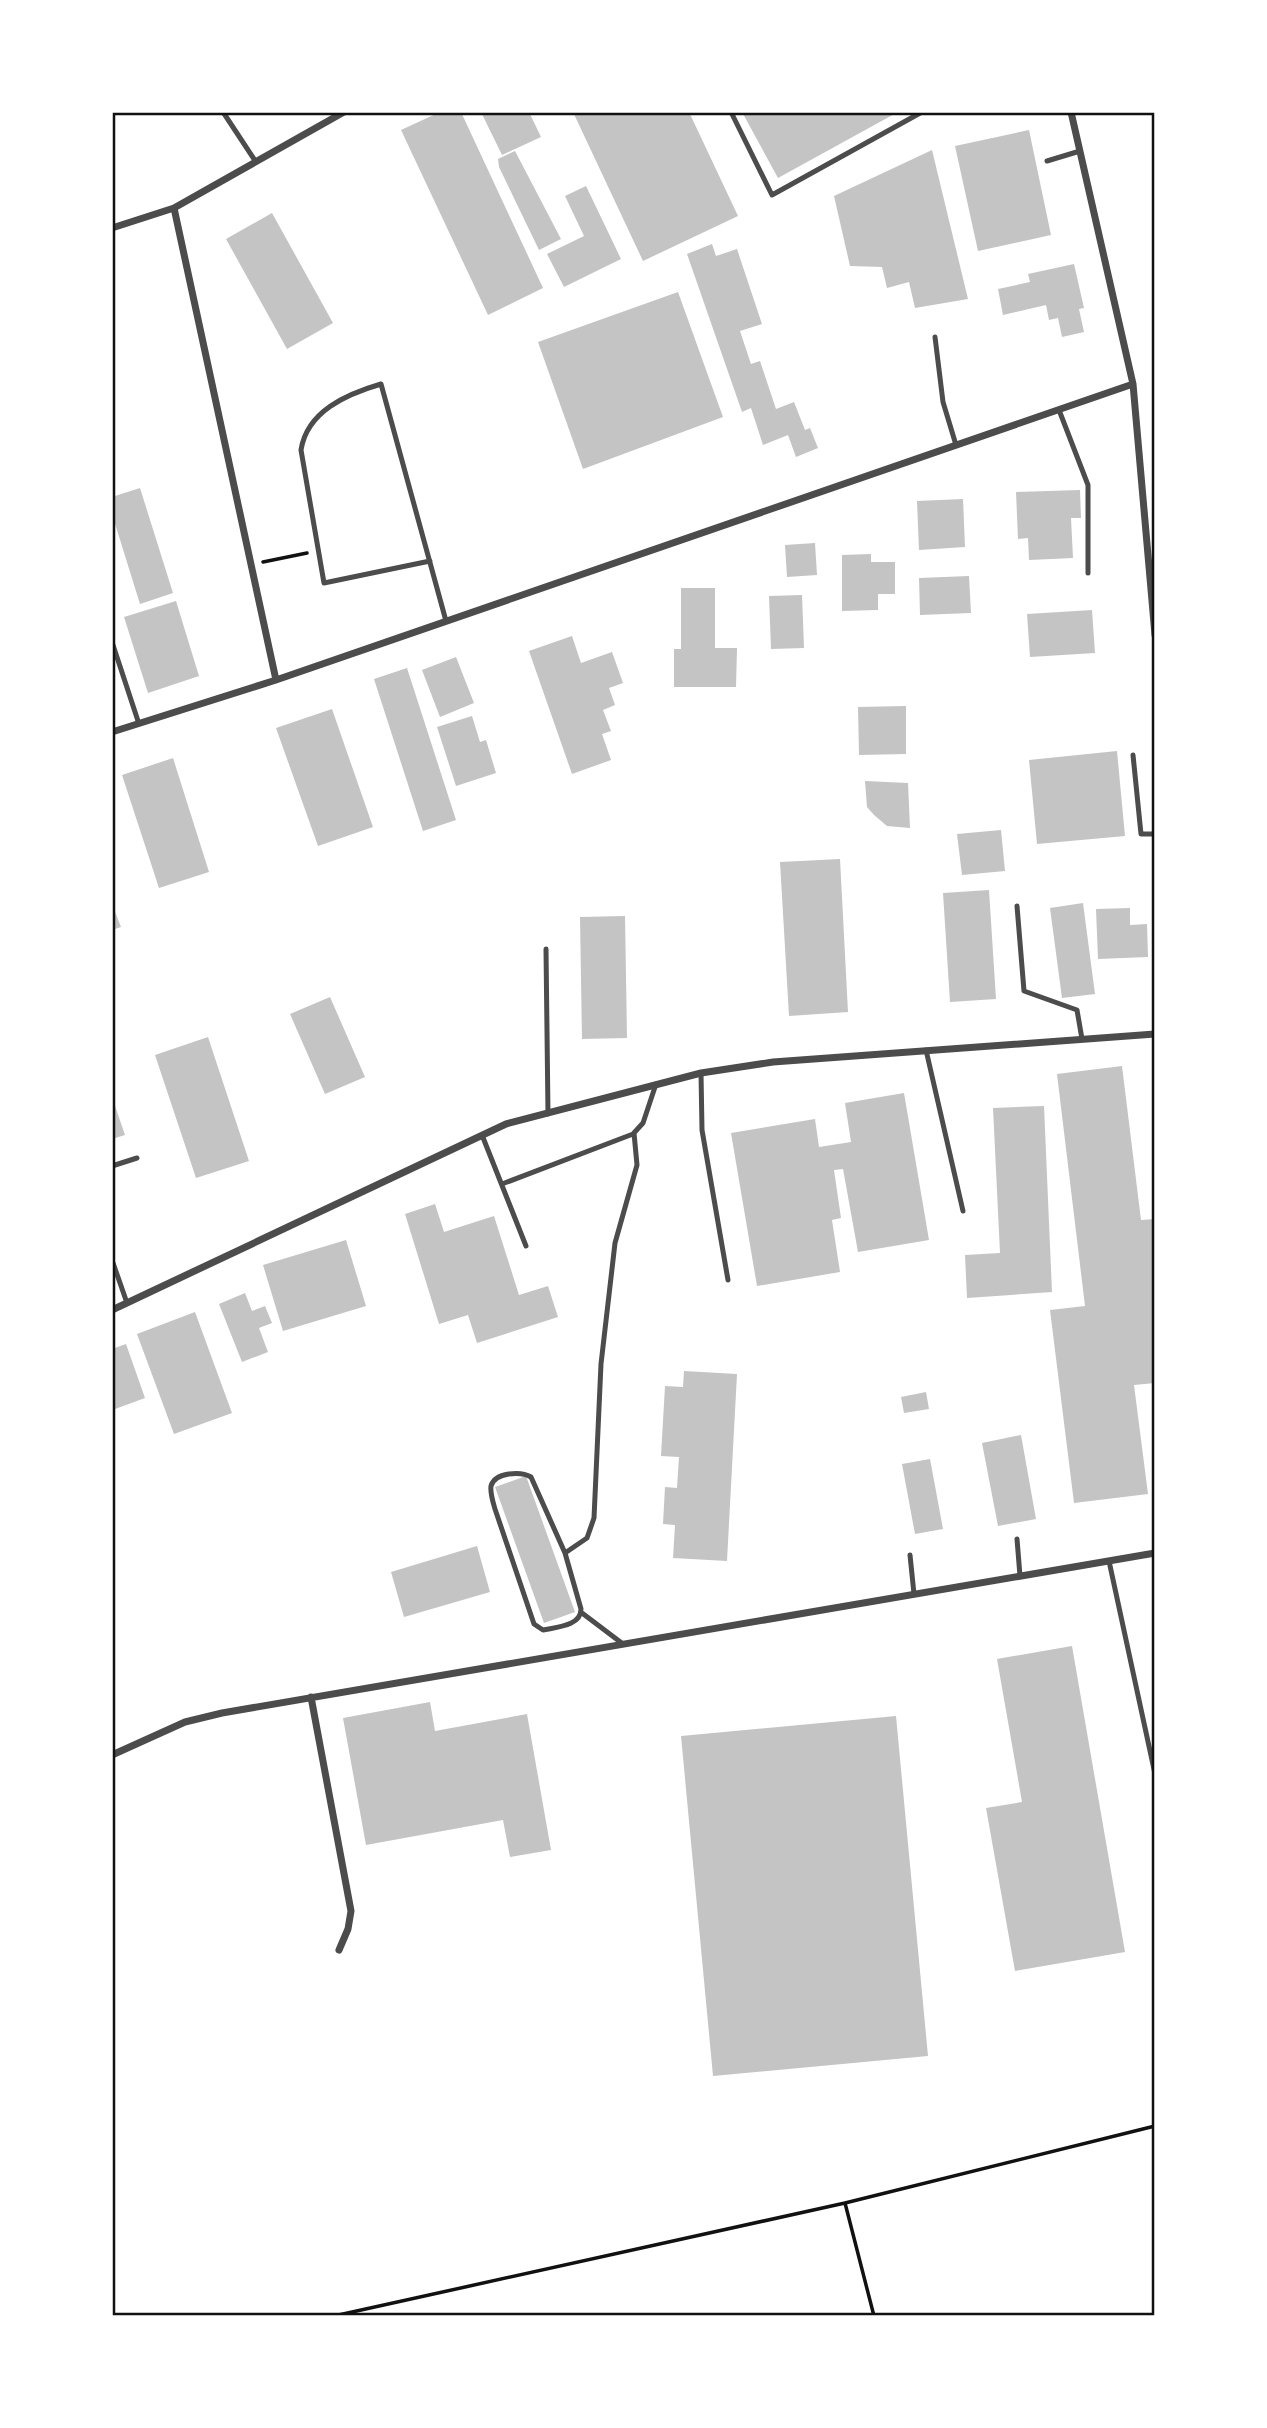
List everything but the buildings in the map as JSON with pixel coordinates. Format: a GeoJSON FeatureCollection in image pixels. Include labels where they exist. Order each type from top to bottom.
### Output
{"type":"FeatureCollection","features":[{"type":"Feature","properties":{"kind":"street"},"geometry":{"type":"LineString","coordinates":[[112,228],[174,208],[344,112]]}},
{"type":"Feature","properties":{"kind":"street"},"geometry":{"type":"LineString","coordinates":[[1071,112],[1133,384],[1155,635]]}},
{"type":"Feature","properties":{"kind":"street"},"geometry":{"type":"LineString","coordinates":[[174,208],[276,680]]}},
{"type":"Feature","properties":{"kind":"street"},"geometry":{"type":"LineString","coordinates":[[112,733],[276,680],[1133,384]]}},
{"type":"Feature","properties":{"kind":"street"},"geometry":{"type":"LineString","coordinates":[[112,1310],[506,1124],[656,1084],[701,1073],[773,1062],[1155,1034]]}},
{"type":"Feature","properties":{"kind":"street"},"geometry":{"type":"LineString","coordinates":[[112,1755],[186,1722],[311,1698],[1155,1553]]}},
{"type":"Feature","properties":{"kind":"street"},"geometry":{"type":"LineString","coordinates":[[311,1698],[351,1911],[339,1950]]}},
{"type":"Feature","properties":{"kind":"lane"},"geometry":{"type":"LineString","coordinates":[[223,112],[256,162]]}},
{"type":"Feature","properties":{"kind":"lane"},"geometry":{"type":"LineString","coordinates":[[732,112],[772,195],[922,112]]}},
{"type":"Feature","properties":{"kind":"lane"},"geometry":{"type":"LineString","coordinates":[[1047,161],[1080,151]]}},
{"type":"Feature","properties":{"kind":"lane"},"geometry":{"type":"LineString","coordinates":[[935,337],[943,402],[956,445]]}},
{"type":"Feature","properties":{"kind":"lane"},"geometry":{"type":"LineString","coordinates":[[430,562],[324,583],[301,450],[303,439],[316,419],[356,391],[381,384],[430,562],[446,621]]}},
{"type":"Feature","properties":{"kind":"lane"},"geometry":{"type":"LineString","coordinates":[[1059,410],[1088,485],[1088,573]]}},
{"type":"Feature","properties":{"kind":"lane"},"geometry":{"type":"LineString","coordinates":[[112,642],[139,724]]}},
{"type":"Feature","properties":{"kind":"lane"},"geometry":{"type":"LineString","coordinates":[[1133,755],[1141,834],[1155,834]]}},
{"type":"Feature","properties":{"kind":"lane"},"geometry":{"type":"LineString","coordinates":[[1017,906],[1024,991],[1077,1010],[1082,1039]]}},
{"type":"Feature","properties":{"kind":"lane"},"geometry":{"type":"LineString","coordinates":[[547,949],[548,1114]]}},
{"type":"Feature","properties":{"kind":"lane"},"geometry":{"type":"LineString","coordinates":[[926,1050],[962,1211]]}},
{"type":"Feature","properties":{"kind":"lane"},"geometry":{"type":"LineString","coordinates":[[701,1073],[702,1130],[728,1280]]}},
{"type":"Feature","properties":{"kind":"lane"},"geometry":{"type":"LineString","coordinates":[[502,1184],[634,1133],[643,1123],[656,1084]]}},
{"type":"Feature","properties":{"kind":"lane"},"geometry":{"type":"LineString","coordinates":[[565,1553],[584,1543],[594,1518],[601,1364],[615,1243],[638,1160],[634,1133]]}},
{"type":"Feature","properties":{"kind":"lane"},"geometry":{"type":"LineString","coordinates":[[482,1135],[526,1246]]}},
{"type":"Feature","properties":{"kind":"lane"},"geometry":{"type":"LineString","coordinates":[[112,1166],[137,1158]]}},
{"type":"Feature","properties":{"kind":"lane"},"geometry":{"type":"LineString","coordinates":[[112,1260],[127,1303]]}},
{"type":"Feature","properties":{"kind":"lane"},"geometry":{"type":"LineString","coordinates":[[582,1613],[575,1622],[546,1630],[534,1624],[495,1509],[491,1489],[498,1478],[526,1474],[534,1480],[565,1553],[582,1613],[623,1644]]}},
{"type":"Feature","properties":{"kind":"lane"},"geometry":{"type":"LineString","coordinates":[[1017,1539],[1020,1576]]}},
{"type":"Feature","properties":{"kind":"lane"},"geometry":{"type":"LineString","coordinates":[[910,1555],[914,1594]]}},
{"type":"Feature","properties":{"kind":"lane"},"geometry":{"type":"LineString","coordinates":[[1109,1561],[1155,1774]]}},
{"type":"Feature","properties":{"kind":"path"},"geometry":{"type":"LineString","coordinates":[[263,562],[296,555]]}},
{"type":"Feature","properties":{"kind":"path"},"geometry":{"type":"LineString","coordinates":[[334,2316],[845,2203],[1155,2126]]}},
{"type":"Feature","properties":{"kind":"path"},"geometry":{"type":"LineString","coordinates":[[845,2203],[874,2316]]}}]}
